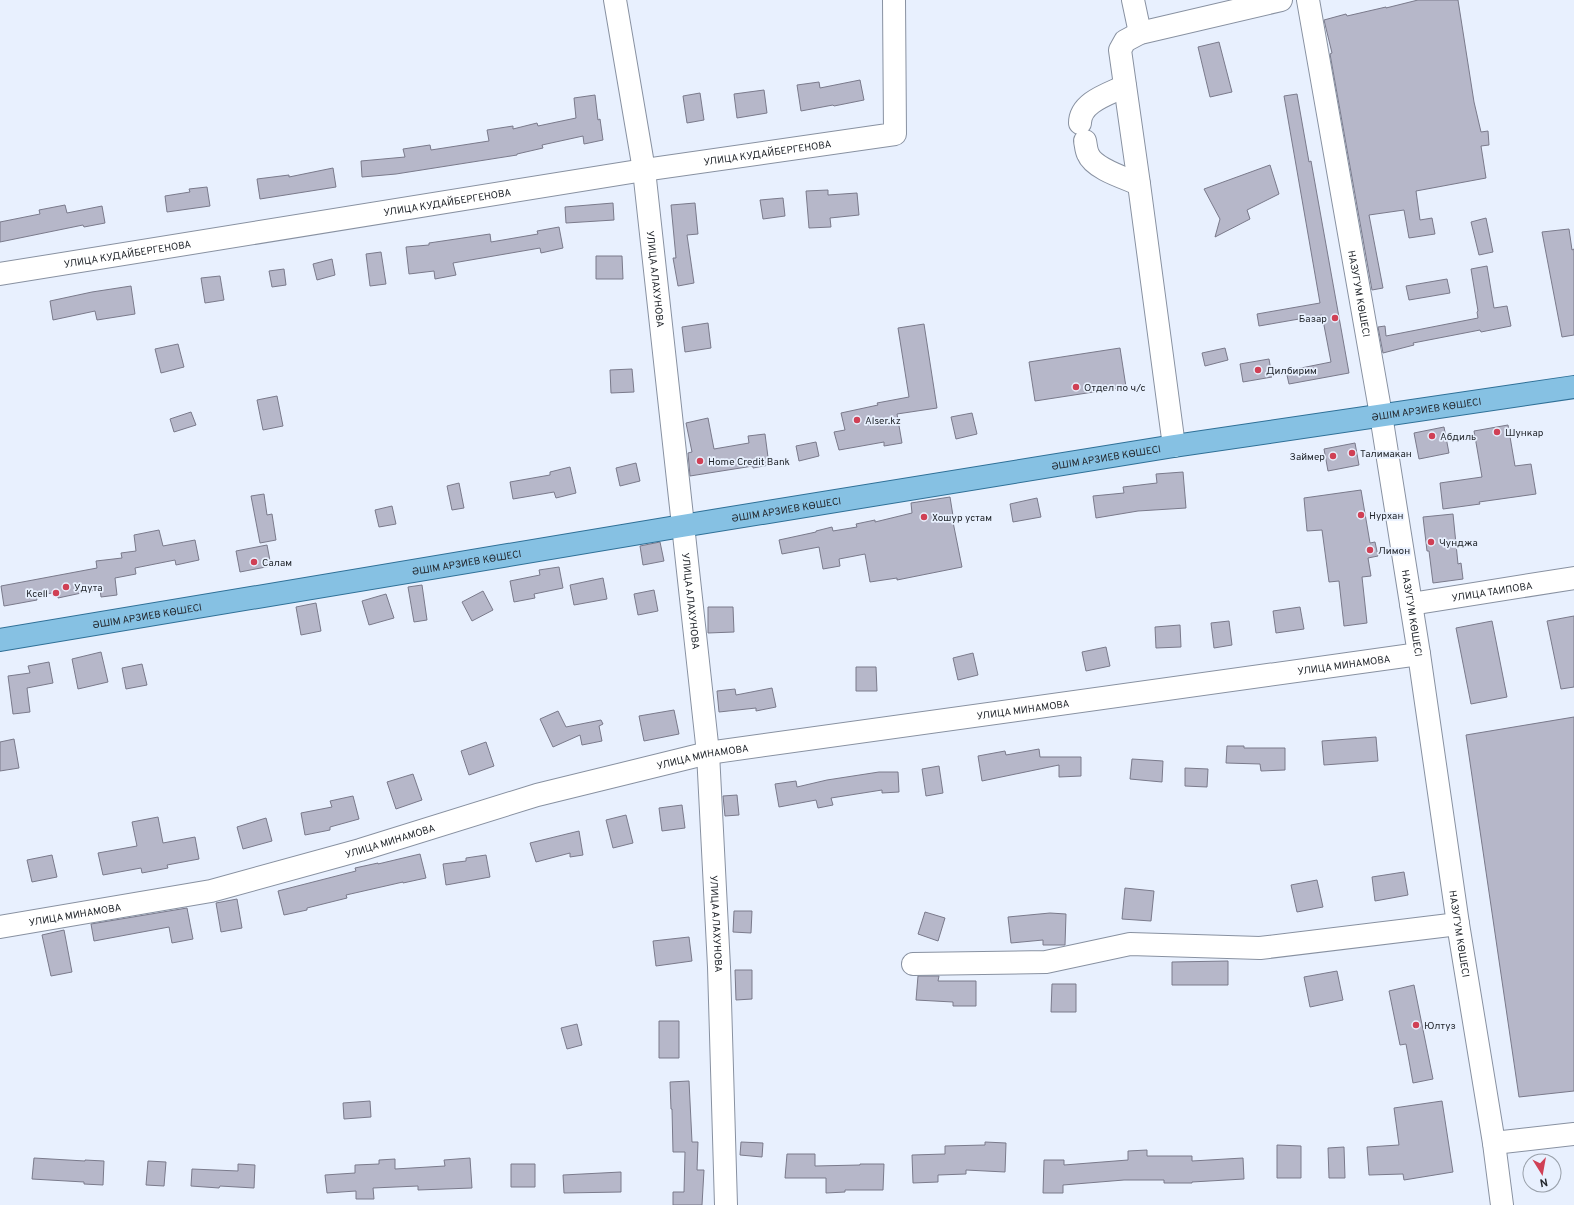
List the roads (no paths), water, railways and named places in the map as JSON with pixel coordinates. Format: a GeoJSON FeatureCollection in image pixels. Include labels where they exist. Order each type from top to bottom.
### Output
{"type":"FeatureCollection","features":[{"type":"Feature","properties":{"kind":"main road","name":"ӘШІМ АРЗИЕВ КӨШЕСІ"},"geometry":{"type":"LineString","coordinates":[[0,640],[682,526],[1174,446],[1574,387]]}},
{"type":"Feature","properties":{"kind":"street","name":"УЛИЦА АЛАХУНОВА"},"geometry":{"type":"LineString","coordinates":[[616,0],[644,170],[708,753],[719,967],[726,1205]]}},
{"type":"Feature","properties":{"kind":"street","name":"УЛИЦА КУДАЙБЕРГЕНОВА"},"geometry":{"type":"LineString","coordinates":[[0,274],[644,170],[895,134],[894,0]]}},
{"type":"Feature","properties":{"kind":"street"},"geometry":{"type":"LineString","coordinates":[[1132,37],[1133,0]]}},
{"type":"Feature","properties":{"kind":"street"},"geometry":{"type":"LineString","coordinates":[[1174,446],[1120,50],[1132,37],[1281,0]]}},
{"type":"Feature","properties":{"kind":"street","name":"НАЗУГУМ КӨШЕСІ"},"geometry":{"type":"LineString","coordinates":[[1308,0],[1381,415],[1419,654],[1458,924],[1494,1143],[1502,1205]]}},
{"type":"Feature","properties":{"kind":"street"},"geometry":{"type":"LineString","coordinates":[[1125,86],[1090,104],[1082,112],[1082,132],[1088,154],[1094,162],[1106,170],[1139,184]]}},
{"type":"Feature","properties":{"kind":"street","name":"УЛИЦА ТАИПОВА"},"geometry":{"type":"LineString","coordinates":[[1411,604],[1574,578]]}},
{"type":"Feature","properties":{"kind":"street","name":"УЛИЦА МИНАМОВА"},"geometry":{"type":"LineString","coordinates":[[0,927],[211,891],[360,850],[537,795],[708,753],[1419,654]]}},
{"type":"Feature","properties":{"kind":"street"},"geometry":{"type":"LineString","coordinates":[[913,964],[1046,962],[1130,944],[1260,948],[1458,924]]}},
{"type":"Feature","properties":{"kind":"street"},"geometry":{"type":"LineString","coordinates":[[1494,1143],[1574,1134]]}},
{"type":"Feature","properties":{"kind":"place","name":"Базар"},"geometry":{"type":"Point","coordinates":[1335,318]}},
{"type":"Feature","properties":{"kind":"place","name":"Дилбирим"},"geometry":{"type":"Point","coordinates":[1258,370]}},
{"type":"Feature","properties":{"kind":"place","name":"Отдел по ч/с"},"geometry":{"type":"Point","coordinates":[1076,387]}},
{"type":"Feature","properties":{"kind":"place","name":"Alser.kz"},"geometry":{"type":"Point","coordinates":[857,420]}},
{"type":"Feature","properties":{"kind":"place","name":"Шункар"},"geometry":{"type":"Point","coordinates":[1497,432]}},
{"type":"Feature","properties":{"kind":"place","name":"Абдиль"},"geometry":{"type":"Point","coordinates":[1432,436]}},
{"type":"Feature","properties":{"kind":"place","name":"Талимакан"},"geometry":{"type":"Point","coordinates":[1352,453]}},
{"type":"Feature","properties":{"kind":"place","name":"Займер"},"geometry":{"type":"Point","coordinates":[1333,456]}},
{"type":"Feature","properties":{"kind":"place","name":"Home Credit Bank"},"geometry":{"type":"Point","coordinates":[700,461]}},
{"type":"Feature","properties":{"kind":"place","name":"Нурхан"},"geometry":{"type":"Point","coordinates":[1361,515]}},
{"type":"Feature","properties":{"kind":"place","name":"Хошур устам"},"geometry":{"type":"Point","coordinates":[924,517]}},
{"type":"Feature","properties":{"kind":"place","name":"Чунджа"},"geometry":{"type":"Point","coordinates":[1431,542]}},
{"type":"Feature","properties":{"kind":"place","name":"Лимон"},"geometry":{"type":"Point","coordinates":[1370,550]}},
{"type":"Feature","properties":{"kind":"place","name":"Салам"},"geometry":{"type":"Point","coordinates":[254,562]}},
{"type":"Feature","properties":{"kind":"place","name":"Удута"},"geometry":{"type":"Point","coordinates":[66,587]}},
{"type":"Feature","properties":{"kind":"place","name":"Kcell"},"geometry":{"type":"Point","coordinates":[56,593]}},
{"type":"Feature","properties":{"kind":"place","name":"Юлтуз"},"geometry":{"type":"Point","coordinates":[1416,1025]}}]}
